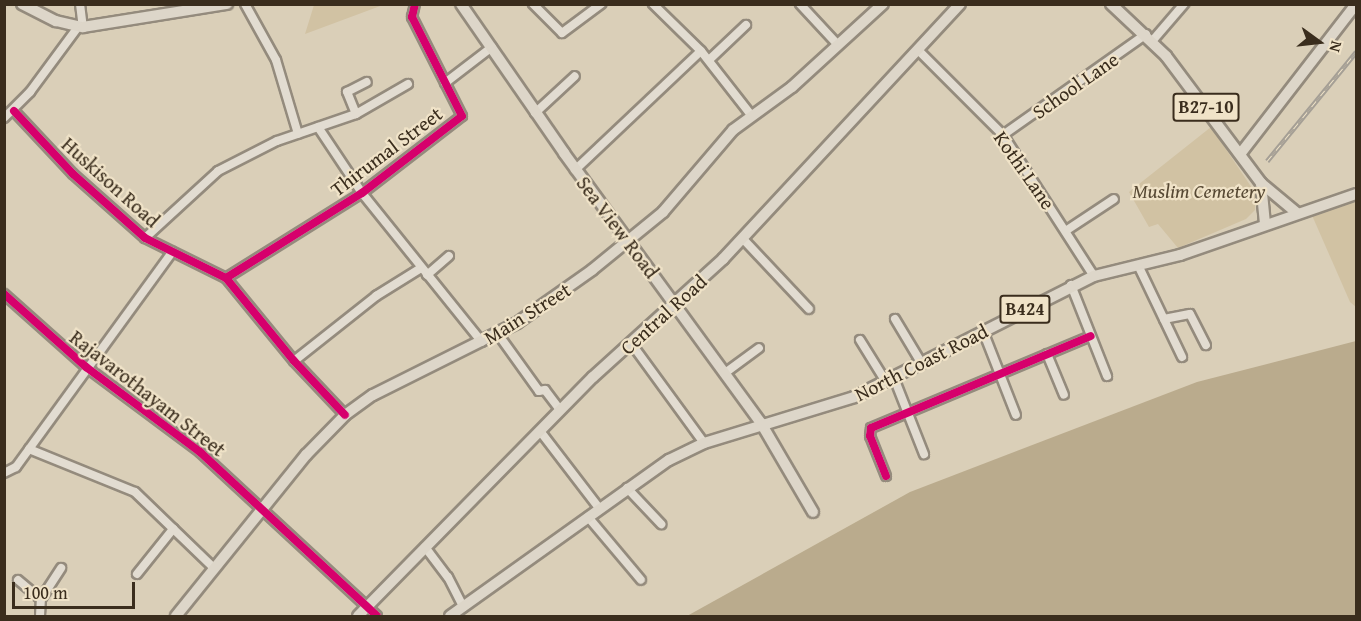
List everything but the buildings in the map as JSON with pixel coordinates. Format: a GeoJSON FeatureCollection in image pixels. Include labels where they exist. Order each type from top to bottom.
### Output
{"type":"FeatureCollection","features":[{"type":"Feature","properties":{"kind":"main road"},"geometry":{"type":"LineString","coordinates":[[22,4],[81,27],[227,4]]}},
{"type":"Feature","properties":{"kind":"main road","name":"Sea View Road"},"geometry":{"type":"LineString","coordinates":[[461,4],[575,170],[676,304],[761,423],[813,512]]}},
{"type":"Feature","properties":{"kind":"main road","name":"Main Street"},"geometry":{"type":"LineString","coordinates":[[176,616],[262,510],[345,415],[373,395],[498,334],[539,309],[629,241],[663,212],[716,147],[751,115],[792,87],[883,4]]}},
{"type":"Feature","properties":{"kind":"main road","name":"Central Road"},"geometry":{"type":"LineString","coordinates":[[358,616],[560,410],[676,304],[742,239],[960,4]]}},
{"type":"Feature","properties":{"kind":"main road","name":"B27-10"},"geometry":{"type":"LineString","coordinates":[[1111,4],[1150,37],[1241,153],[1261,183],[1297,213]]}},
{"type":"Feature","properties":{"kind":"main road","name":"B27-10"},"geometry":{"type":"LineString","coordinates":[[1241,153],[1356,4]]}},
{"type":"Feature","properties":{"kind":"main road","name":"B27-10"},"geometry":{"type":"LineString","coordinates":[[1261,183],[1264,224]]}},
{"type":"Feature","properties":{"kind":"main road","name":"North Coast Road"},"geometry":{"type":"LineString","coordinates":[[450,616],[627,488],[669,460],[704,443],[761,423],[854,397],[922,364],[1071,285],[1094,276],[1180,255],[1356,194]]}},
{"type":"Feature","properties":{"kind":"street"},"geometry":{"type":"LineString","coordinates":[[245,4],[276,60],[298,134]]}},
{"type":"Feature","properties":{"kind":"street","name":"Thirumal Street"},"geometry":{"type":"LineString","coordinates":[[226,278],[362,193],[462,116],[412,17],[415,4]]}},
{"type":"Feature","properties":{"kind":"street"},"geometry":{"type":"LineString","coordinates":[[533,4],[562,33],[601,4]]}},
{"type":"Feature","properties":{"kind":"street"},"geometry":{"type":"LineString","coordinates":[[653,4],[709,60],[751,115]]}},
{"type":"Feature","properties":{"kind":"street"},"geometry":{"type":"LineString","coordinates":[[800,4],[838,45]]}},
{"type":"Feature","properties":{"kind":"street","name":"School Lane"},"geometry":{"type":"LineString","coordinates":[[1003,135],[1150,37],[1184,4]]}},
{"type":"Feature","properties":{"kind":"street"},"geometry":{"type":"LineString","coordinates":[[4,118],[14,111],[81,27],[83,5]]}},
{"type":"Feature","properties":{"kind":"street"},"geometry":{"type":"LineString","coordinates":[[709,60],[746,25]]}},
{"type":"Feature","properties":{"kind":"street"},"geometry":{"type":"LineString","coordinates":[[445,83],[492,47]]}},
{"type":"Feature","properties":{"kind":"street","name":"Kothi Lane"},"geometry":{"type":"LineString","coordinates":[[918,50],[1003,135],[1067,230],[1094,276]]}},
{"type":"Feature","properties":{"kind":"street"},"geometry":{"type":"LineString","coordinates":[[575,170],[701,51]]}},
{"type":"Feature","properties":{"kind":"street"},"geometry":{"type":"LineString","coordinates":[[535,113],[575,76]]}},
{"type":"Feature","properties":{"kind":"street"},"geometry":{"type":"LineString","coordinates":[[356,114],[347,92],[367,82]]}},
{"type":"Feature","properties":{"kind":"street"},"geometry":{"type":"LineString","coordinates":[[144,238],[218,171],[298,134],[356,114],[408,84]]}},
{"type":"Feature","properties":{"kind":"street","name":"Huskison Road"},"geometry":{"type":"LineString","coordinates":[[14,111],[73,174],[144,238],[226,278],[294,362],[345,415]]}},
{"type":"Feature","properties":{"kind":"street"},"geometry":{"type":"LineString","coordinates":[[318,127],[362,193],[482,342]]}},
{"type":"Feature","properties":{"kind":"street"},"geometry":{"type":"LineString","coordinates":[[1067,230],[1114,199]]}},
{"type":"Feature","properties":{"kind":"street"},"geometry":{"type":"LineString","coordinates":[[742,239],[809,309]]}},
{"type":"Feature","properties":{"kind":"street"},"geometry":{"type":"LineString","coordinates":[[4,473],[16,467],[86,367],[172,252]]}},
{"type":"Feature","properties":{"kind":"street"},"geometry":{"type":"LineString","coordinates":[[294,362],[376,296],[424,272],[449,256]]}},
{"type":"Feature","properties":{"kind":"street"},"geometry":{"type":"LineString","coordinates":[[1138,265],[1182,357]]}},
{"type":"Feature","properties":{"kind":"street"},"geometry":{"type":"LineString","coordinates":[[1071,285],[1107,376]]}},
{"type":"Feature","properties":{"kind":"street","name":"Rajavarothayam Street"},"geometry":{"type":"LineString","coordinates":[[4,294],[86,367],[200,452],[377,616]]}},
{"type":"Feature","properties":{"kind":"street"},"geometry":{"type":"LineString","coordinates":[[1164,320],[1190,314],[1206,345]]}},
{"type":"Feature","properties":{"kind":"street"},"geometry":{"type":"LineString","coordinates":[[895,319],[922,364]]}},
{"type":"Feature","properties":{"kind":"street"},"geometry":{"type":"LineString","coordinates":[[983,331],[1016,415]]}},
{"type":"Feature","properties":{"kind":"street"},"geometry":{"type":"LineString","coordinates":[[498,334],[539,391],[545,390],[560,410]]}},
{"type":"Feature","properties":{"kind":"street"},"geometry":{"type":"LineString","coordinates":[[886,476],[870,431],[907,412],[1091,336]]}},
{"type":"Feature","properties":{"kind":"street"},"geometry":{"type":"LineString","coordinates":[[860,340],[890,380],[907,412],[924,454]]}},
{"type":"Feature","properties":{"kind":"street"},"geometry":{"type":"LineString","coordinates":[[631,343],[704,443]]}},
{"type":"Feature","properties":{"kind":"street"},"geometry":{"type":"LineString","coordinates":[[725,373],[759,348]]}},
{"type":"Feature","properties":{"kind":"street"},"geometry":{"type":"LineString","coordinates":[[1047,354],[1064,395]]}},
{"type":"Feature","properties":{"kind":"street"},"geometry":{"type":"LineString","coordinates":[[540,431],[599,508]]}},
{"type":"Feature","properties":{"kind":"street"},"geometry":{"type":"LineString","coordinates":[[29,449],[135,492],[214,568]]}},
{"type":"Feature","properties":{"kind":"street"},"geometry":{"type":"LineString","coordinates":[[627,488],[661,524]]}},
{"type":"Feature","properties":{"kind":"street"},"geometry":{"type":"LineString","coordinates":[[588,517],[641,580]]}},
{"type":"Feature","properties":{"kind":"street"},"geometry":{"type":"LineString","coordinates":[[137,574],[173,529]]}},
{"type":"Feature","properties":{"kind":"street"},"geometry":{"type":"LineString","coordinates":[[425,548],[448,577],[463,607]]}},
{"type":"Feature","properties":{"kind":"street"},"geometry":{"type":"LineString","coordinates":[[40,616],[41,599],[61,568]]}},
{"type":"Feature","properties":{"kind":"street"},"geometry":{"type":"LineString","coordinates":[[18,580],[41,599]]}},
{"type":"Feature","properties":{"kind":"green space"},"geometry":{"type":"Polygon","coordinates":[[[314,4],[383,5],[305,34],[314,4]]]}},
{"type":"Feature","properties":{"kind":"green space","name":"Muslim Cemetery"},"geometry":{"type":"Polygon","coordinates":[[[1211,127],[1256,194],[1255,210],[1246,219],[1178,248],[1158,224],[1149,227],[1129,192],[1211,127]]]}},
{"type":"Feature","properties":{"kind":"green space"},"geometry":{"type":"Polygon","coordinates":[[[1356,202],[1356,307],[1350,302],[1311,213],[1356,202]]]}},
{"type":"Feature","properties":{"kind":"shaded area"},"geometry":{"type":"Polygon","coordinates":[[[1356,341],[1356,616],[687,616],[910,492],[1197,382],[1356,341]]]}},
{"type":"Feature","properties":{"kind":"railway"},"geometry":{"type":"LineString","coordinates":[[1267,161],[1356,52]]}},
{"type":"Feature","properties":{"kind":"cycle path"},"geometry":{"type":"LineString","coordinates":[[226,278],[362,193],[462,116],[412,17],[415,4]]}},
{"type":"Feature","properties":{"kind":"cycle path"},"geometry":{"type":"LineString","coordinates":[[14,111],[73,174],[145,238],[226,278],[294,361],[345,415]]}},
{"type":"Feature","properties":{"kind":"cycle path"},"geometry":{"type":"LineString","coordinates":[[4,294],[86,367],[200,452],[377,616]]}},
{"type":"Feature","properties":{"kind":"cycle path"},"geometry":{"type":"LineString","coordinates":[[886,476],[870,436],[871,428],[1091,336]]}}]}
